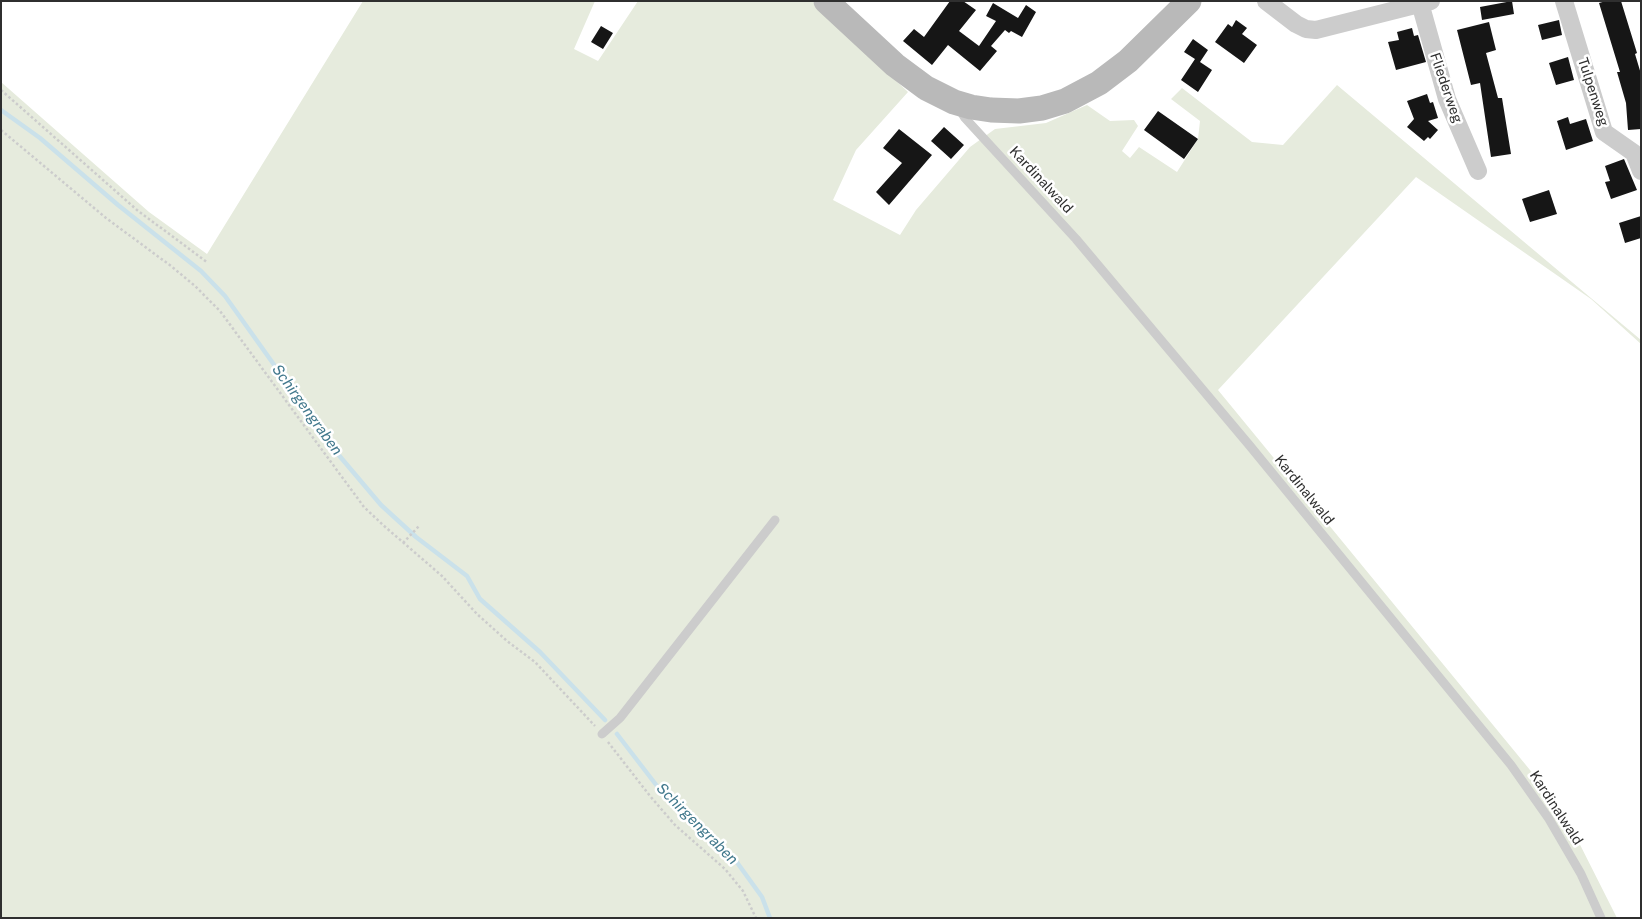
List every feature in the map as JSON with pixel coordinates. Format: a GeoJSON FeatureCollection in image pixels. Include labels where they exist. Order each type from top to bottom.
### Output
{"type":"FeatureCollection","features":[{"type":"Feature","properties":{"kind":"main road"},"geometry":{"type":"LineString","coordinates":[[826,1],[895,65],[926,88],[954,102],[971,107],[1019,111],[1042,108],[1065,101],[1099,83],[1128,61],[1189,1]]}},
{"type":"Feature","properties":{"kind":"street"},"geometry":{"type":"LineString","coordinates":[[1266,1],[1296,24],[1306,29],[1316,30],[1425,2]]}},
{"type":"Feature","properties":{"kind":"street","name":"Tulpenweg"},"geometry":{"type":"LineString","coordinates":[[1564,1],[1604,132],[1634,153],[1641,171]]}},
{"type":"Feature","properties":{"kind":"street","name":"Fliederweg"},"geometry":{"type":"LineString","coordinates":[[1425,2],[1447,99],[1478,171]]}},
{"type":"Feature","properties":{"kind":"lane","name":"Kardinalwald"},"geometry":{"type":"LineString","coordinates":[[954,102],[965,118],[1089,253],[1511,765],[1549,819],[1582,874],[1602,918]]}},
{"type":"Feature","properties":{"kind":"lane"},"geometry":{"type":"LineString","coordinates":[[602,734],[620,718],[776,520]]}},
{"type":"Feature","properties":{"kind":"path"},"geometry":{"type":"LineString","coordinates":[[1,90],[131,204],[208,263]]}},
{"type":"Feature","properties":{"kind":"path"},"geometry":{"type":"LineString","coordinates":[[1,130],[106,218],[171,266],[195,286],[220,311],[364,507],[442,576],[477,614],[507,641],[535,662],[602,734],[675,825],[725,869],[743,891],[756,918]]}},
{"type":"Feature","properties":{"kind":"path"},"geometry":{"type":"LineString","coordinates":[[403,543],[420,525]]}},
{"type":"Feature","properties":{"kind":"shaded area"},"geometry":{"type":"Polygon","coordinates":[[[363,1],[595,1],[574,49],[598,61],[638,1],[812,1],[908,92],[856,150],[833,200],[900,235],[916,210],[970,147],[995,129],[1046,123],[1087,105],[1110,121],[1134,120],[1138,126],[1122,151],[1130,158],[1139,147],[1177,172],[1198,139],[1200,121],[1171,99],[1182,88],[1252,142],[1283,145],[1337,85],[1641,340],[1641,344],[1591,299],[1416,177],[1218,390],[1562,809],[1617,918],[1,918],[1,82],[149,212],[207,254],[363,1]]]}},
{"type":"Feature","properties":{"kind":"building"},"geometry":{"type":"Polygon","coordinates":[[[950,1],[963,1],[976,10],[959,31],[979,46],[996,21],[986,16],[993,3],[1018,18],[1026,5],[1036,12],[1022,37],[1005,30],[991,46],[997,51],[980,71],[948,45],[932,65],[903,41],[914,29],[924,37],[950,1]]]}},
{"type":"Feature","properties":{"kind":"building"},"geometry":{"type":"Polygon","coordinates":[[[1512,1],[1514,14],[1482,20],[1480,7],[1512,1]]]}},
{"type":"Feature","properties":{"kind":"building"},"geometry":{"type":"Polygon","coordinates":[[[1621,1],[1637,53],[1635,54],[1641,74],[1641,129],[1628,130],[1626,103],[1617,72],[1620,72],[1599,3],[1621,1]]]}},
{"type":"Feature","properties":{"kind":"building"},"geometry":{"type":"Polygon","coordinates":[[[1236,20],[1247,28],[1242,34],[1257,45],[1244,63],[1215,42],[1228,24],[1232,27],[1236,20]]]}},
{"type":"Feature","properties":{"kind":"building"},"geometry":{"type":"Polygon","coordinates":[[[1559,20],[1562,35],[1542,40],[1538,25],[1559,20]]]}},
{"type":"Feature","properties":{"kind":"building"},"geometry":{"type":"Polygon","coordinates":[[[1489,22],[1496,50],[1486,53],[1498,98],[1502,98],[1511,154],[1491,157],[1480,83],[1471,85],[1457,30],[1489,22]]]}},
{"type":"Feature","properties":{"kind":"building"},"geometry":{"type":"Polygon","coordinates":[[[601,26],[613,33],[603,49],[591,42],[601,26]]]}},
{"type":"Feature","properties":{"kind":"building"},"geometry":{"type":"Polygon","coordinates":[[[1412,28],[1414,36],[1418,35],[1426,62],[1396,70],[1388,42],[1399,40],[1397,32],[1412,28]]]}},
{"type":"Feature","properties":{"kind":"building"},"geometry":{"type":"Polygon","coordinates":[[[1193,39],[1208,50],[1200,62],[1212,70],[1198,92],[1181,80],[1195,59],[1184,52],[1193,39]]]}},
{"type":"Feature","properties":{"kind":"building"},"geometry":{"type":"Polygon","coordinates":[[[1568,57],[1574,80],[1556,85],[1549,63],[1568,57]]]}},
{"type":"Feature","properties":{"kind":"building"},"geometry":{"type":"Polygon","coordinates":[[[1427,94],[1430,103],[1433,102],[1438,118],[1428,121],[1438,130],[1430,139],[1428,137],[1424,141],[1407,127],[1414,119],[1407,101],[1427,94]]]}},
{"type":"Feature","properties":{"kind":"building"},"geometry":{"type":"Polygon","coordinates":[[[1158,111],[1198,139],[1184,159],[1144,130],[1158,111]]]}},
{"type":"Feature","properties":{"kind":"building"},"geometry":{"type":"Polygon","coordinates":[[[1568,117],[1570,124],[1586,119],[1593,141],[1566,150],[1557,121],[1568,117]]]}},
{"type":"Feature","properties":{"kind":"building"},"geometry":{"type":"Polygon","coordinates":[[[944,127],[964,145],[951,159],[931,141],[944,127]]]}},
{"type":"Feature","properties":{"kind":"building"},"geometry":{"type":"Polygon","coordinates":[[[899,129],[932,155],[889,205],[876,192],[902,163],[883,148],[899,129]]]}},
{"type":"Feature","properties":{"kind":"building"},"geometry":{"type":"Polygon","coordinates":[[[1624,159],[1637,190],[1611,199],[1605,182],[1610,181],[1605,166],[1624,159]]]}},
{"type":"Feature","properties":{"kind":"building"},"geometry":{"type":"Polygon","coordinates":[[[1549,190],[1557,214],[1530,222],[1522,199],[1549,190]]]}},
{"type":"Feature","properties":{"kind":"building"},"geometry":{"type":"Polygon","coordinates":[[[1641,216],[1641,238],[1625,243],[1619,223],[1641,216]]]}},
{"type":"Feature","properties":{"kind":"waterway","name":"Schirgengraben"},"geometry":{"type":"LineString","coordinates":[[1,110],[40,138],[118,205],[201,271],[225,296],[337,453],[381,505],[416,537],[467,576],[480,599],[540,652],[605,720]]}},
{"type":"Feature","properties":{"kind":"waterway","name":"Schirgengraben"},"geometry":{"type":"LineString","coordinates":[[617,734],[667,799],[689,821],[736,861],[762,897],[770,918]]}}]}
